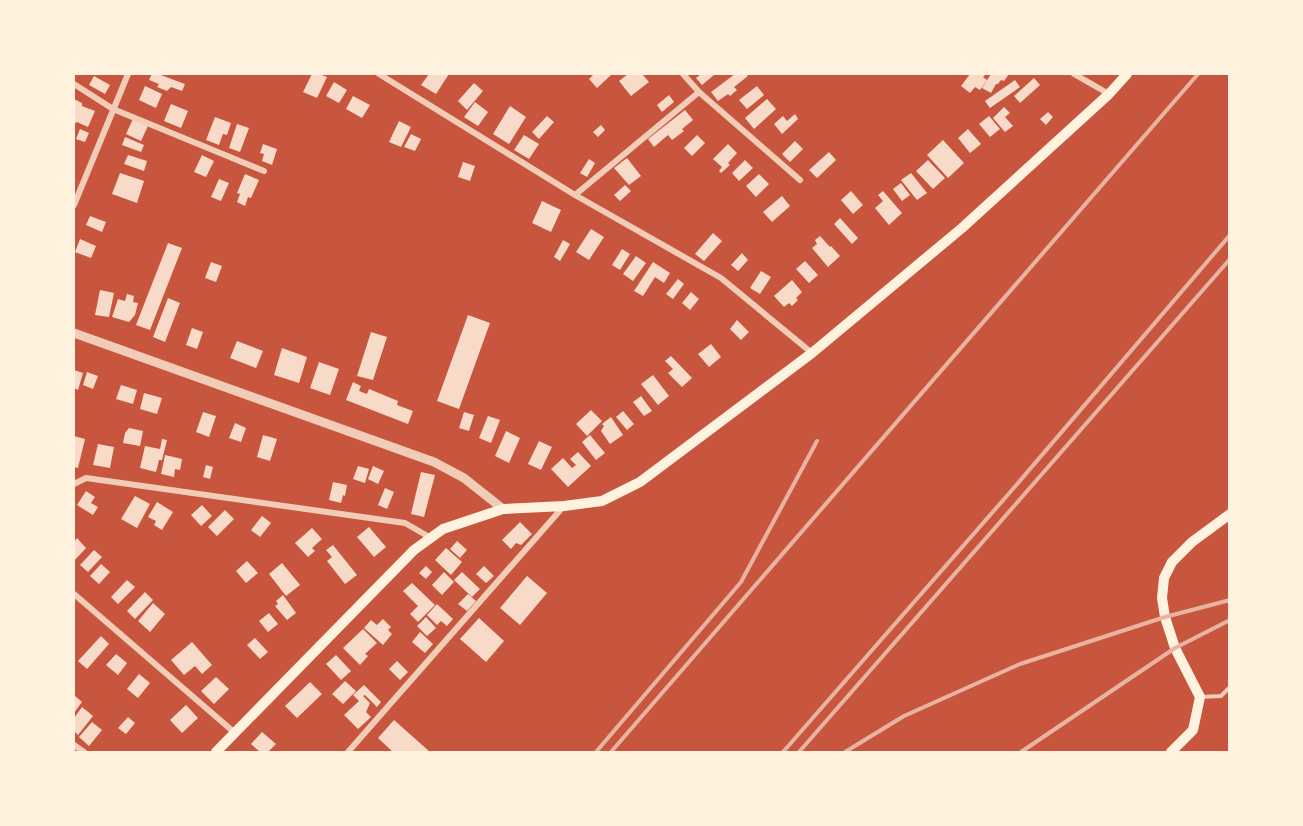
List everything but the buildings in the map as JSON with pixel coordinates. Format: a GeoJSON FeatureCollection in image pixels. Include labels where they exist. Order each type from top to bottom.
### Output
{"type":"FeatureCollection","features":[{"type":"Feature","properties":{"kind":"main road"},"geometry":{"type":"LineString","coordinates":[[216,753],[414,549],[443,529],[503,509],[564,506],[602,501],[640,482],[812,353],[962,228],[1109,94],[1127,74]]}},
{"type":"Feature","properties":{"kind":"main road"},"geometry":{"type":"LineString","coordinates":[[1171,753],[1193,730],[1200,697],[1175,648],[1165,617],[1162,598],[1164,578],[1172,562],[1192,542],[1230,514]]}},
{"type":"Feature","properties":{"kind":"street"},"geometry":{"type":"LineString","coordinates":[[74,204],[128,74]]}},
{"type":"Feature","properties":{"kind":"street"},"geometry":{"type":"LineString","coordinates":[[379,74],[575,195],[721,278],[812,353]]}},
{"type":"Feature","properties":{"kind":"street"},"geometry":{"type":"LineString","coordinates":[[682,74],[699,92],[800,180]]}},
{"type":"Feature","properties":{"kind":"street"},"geometry":{"type":"LineString","coordinates":[[1074,74],[1109,94]]}},
{"type":"Feature","properties":{"kind":"street"},"geometry":{"type":"LineString","coordinates":[[74,84],[113,109],[264,171]]}},
{"type":"Feature","properties":{"kind":"street"},"geometry":{"type":"LineString","coordinates":[[575,195],[699,92]]}},
{"type":"Feature","properties":{"kind":"street"},"geometry":{"type":"LineString","coordinates":[[74,333],[434,462],[464,478],[503,509]]}},
{"type":"Feature","properties":{"kind":"street"},"geometry":{"type":"LineString","coordinates":[[74,484],[86,478],[405,523],[431,538]]}},
{"type":"Feature","properties":{"kind":"street"},"geometry":{"type":"LineString","coordinates":[[348,753],[564,506]]}},
{"type":"Feature","properties":{"kind":"street"},"geometry":{"type":"LineString","coordinates":[[74,594],[235,733]]}},
{"type":"Feature","properties":{"kind":"street"},"geometry":{"type":"LineString","coordinates":[[74,745],[84,753]]}},
{"type":"Feature","properties":{"kind":"lane"},"geometry":{"type":"LineString","coordinates":[[1200,697],[1221,696],[1230,687]]}},
{"type":"Feature","properties":{"kind":"railway"},"geometry":{"type":"LineString","coordinates":[[611,752],[1198,74]]}},
{"type":"Feature","properties":{"kind":"railway"},"geometry":{"type":"LineString","coordinates":[[783,752],[1012,490],[1230,235]]}},
{"type":"Feature","properties":{"kind":"railway"},"geometry":{"type":"LineString","coordinates":[[799,752],[1230,259]]}},
{"type":"Feature","properties":{"kind":"railway"},"geometry":{"type":"LineString","coordinates":[[596,752],[741,582],[817,441]]}},
{"type":"Feature","properties":{"kind":"railway"},"geometry":{"type":"LineString","coordinates":[[845,752],[904,716],[1020,664],[1165,617],[1230,600]]}},
{"type":"Feature","properties":{"kind":"railway"},"geometry":{"type":"LineString","coordinates":[[1021,752],[1175,648],[1230,620]]}}]}
